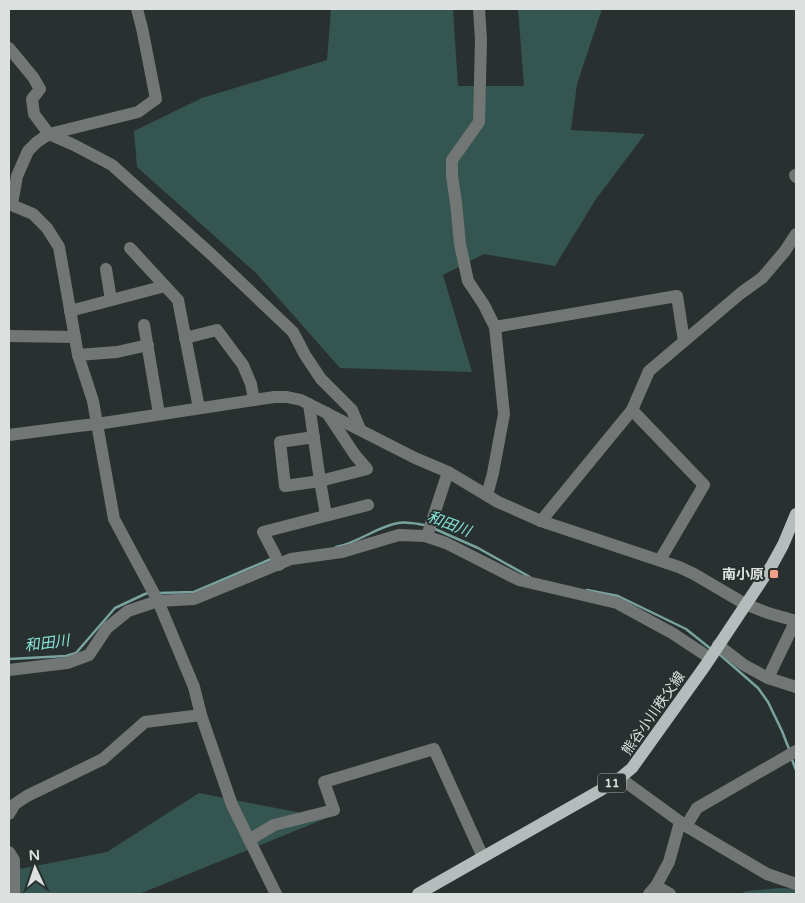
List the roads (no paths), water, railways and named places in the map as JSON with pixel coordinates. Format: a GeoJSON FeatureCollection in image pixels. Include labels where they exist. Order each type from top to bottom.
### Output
{"type":"FeatureCollection","features":[{"type":"Feature","properties":{"kind":"main road","name":"熊谷小川秩父線"},"geometry":{"type":"LineString","coordinates":[[418,894],[620,778],[632,768],[710,658],[794,531],[796,514]]}},
{"type":"Feature","properties":{"kind":"street"},"geometry":{"type":"LineString","coordinates":[[137,9],[156,99],[138,112],[50,134],[28,150],[17,176],[10,204],[33,214],[47,228],[59,247],[78,355],[93,401],[114,519],[158,601],[194,687],[201,714],[232,805],[276,894]]}},
{"type":"Feature","properties":{"kind":"street"},"geometry":{"type":"LineString","coordinates":[[479,9],[479,122],[452,160],[452,176],[460,244],[468,281],[484,305],[495,327],[504,414],[487,495]]}},
{"type":"Feature","properties":{"kind":"street"},"geometry":{"type":"LineString","coordinates":[[9,48],[33,77],[40,89],[32,99],[34,114],[50,134],[112,165],[293,332],[321,379],[352,410],[360,429]]}},
{"type":"Feature","properties":{"kind":"street"},"geometry":{"type":"LineString","coordinates":[[541,521],[632,410],[649,371],[741,293],[762,278],[785,252],[796,234]]}},
{"type":"Feature","properties":{"kind":"street"},"geometry":{"type":"LineString","coordinates":[[130,248],[178,300],[200,408]]}},
{"type":"Feature","properties":{"kind":"street"},"geometry":{"type":"LineString","coordinates":[[106,269],[111,300]]}},
{"type":"Feature","properties":{"kind":"street"},"geometry":{"type":"LineString","coordinates":[[70,311],[165,286]]}},
{"type":"Feature","properties":{"kind":"street"},"geometry":{"type":"LineString","coordinates":[[495,327],[677,296],[684,341]]}},
{"type":"Feature","properties":{"kind":"street"},"geometry":{"type":"LineString","coordinates":[[144,325],[159,414]]}},
{"type":"Feature","properties":{"kind":"street"},"geometry":{"type":"LineString","coordinates":[[185,338],[217,330],[243,365],[252,384],[254,400]]}},
{"type":"Feature","properties":{"kind":"street"},"geometry":{"type":"LineString","coordinates":[[9,336],[75,337]]}},
{"type":"Feature","properties":{"kind":"street"},"geometry":{"type":"LineString","coordinates":[[78,355],[117,352],[148,346]]}},
{"type":"Feature","properties":{"kind":"street"},"geometry":{"type":"LineString","coordinates":[[9,435],[97,424],[274,397],[301,400],[415,458],[448,472],[498,502],[541,521],[660,560],[694,574],[745,604],[768,613],[796,620],[768,678]]}},
{"type":"Feature","properties":{"kind":"street"},"geometry":{"type":"LineString","coordinates":[[309,404],[326,515]]}},
{"type":"Feature","properties":{"kind":"street"},"geometry":{"type":"LineString","coordinates":[[632,410],[704,484],[660,560]]}},
{"type":"Feature","properties":{"kind":"street"},"geometry":{"type":"LineString","coordinates":[[314,437],[280,442],[285,486],[320,481],[367,470],[354,456],[326,413]]}},
{"type":"Feature","properties":{"kind":"street"},"geometry":{"type":"LineString","coordinates":[[427,536],[448,472]]}},
{"type":"Feature","properties":{"kind":"street"},"geometry":{"type":"LineString","coordinates":[[279,565],[263,532],[368,505]]}},
{"type":"Feature","properties":{"kind":"street"},"geometry":{"type":"LineString","coordinates":[[9,670],[67,663],[89,655],[107,628],[128,611],[158,601],[194,599],[291,559],[342,552],[399,535],[427,536],[446,543],[519,580],[617,603],[672,633],[710,658]]}},
{"type":"Feature","properties":{"kind":"street"},"geometry":{"type":"LineString","coordinates":[[718,645],[744,665],[768,678],[796,687]]}},
{"type":"Feature","properties":{"kind":"street"},"geometry":{"type":"LineString","coordinates":[[9,814],[15,804],[27,796],[103,759],[145,722],[201,714]]}},
{"type":"Feature","properties":{"kind":"street"},"geometry":{"type":"LineString","coordinates":[[249,840],[274,825],[334,810],[324,782],[434,749],[483,857]]}},
{"type":"Feature","properties":{"kind":"street"},"geometry":{"type":"LineString","coordinates":[[670,894],[653,890],[670,862],[683,824],[697,808],[796,751]]}},
{"type":"Feature","properties":{"kind":"street"},"geometry":{"type":"LineString","coordinates":[[620,778],[683,824],[767,874],[796,884]]}},
{"type":"Feature","properties":{"kind":"street"},"geometry":{"type":"LineString","coordinates":[[9,852],[14,860],[14,894]]}},
{"type":"Feature","properties":{"kind":"waterway","name":"和田川"},"geometry":{"type":"LineString","coordinates":[[336,547],[398,523],[408,522],[425,525]]}},
{"type":"Feature","properties":{"kind":"waterway","name":"和田川"},"geometry":{"type":"LineString","coordinates":[[435,529],[478,548],[530,577]]}},
{"type":"Feature","properties":{"kind":"waterway","name":"和田川"},"geometry":{"type":"LineString","coordinates":[[159,593],[194,592],[271,559]]}},
{"type":"Feature","properties":{"kind":"waterway","name":"和田川"},"geometry":{"type":"LineString","coordinates":[[587,590],[618,596],[686,629],[711,649]]}},
{"type":"Feature","properties":{"kind":"waterway","name":"和田川"},"geometry":{"type":"LineString","coordinates":[[9,659],[66,656],[76,653],[115,608],[148,593]]}},
{"type":"Feature","properties":{"kind":"waterway","name":"和田川"},"geometry":{"type":"LineString","coordinates":[[718,653],[758,688],[768,702],[789,749]]}},
{"type":"Feature","properties":{"kind":"waterway","name":"和田川"},"geometry":{"type":"LineString","coordinates":[[791,757],[796,770]]}},
{"type":"Feature","properties":{"kind":"place","name":"南小原"},"geometry":{"type":"Point","coordinates":[774,574]}}]}
